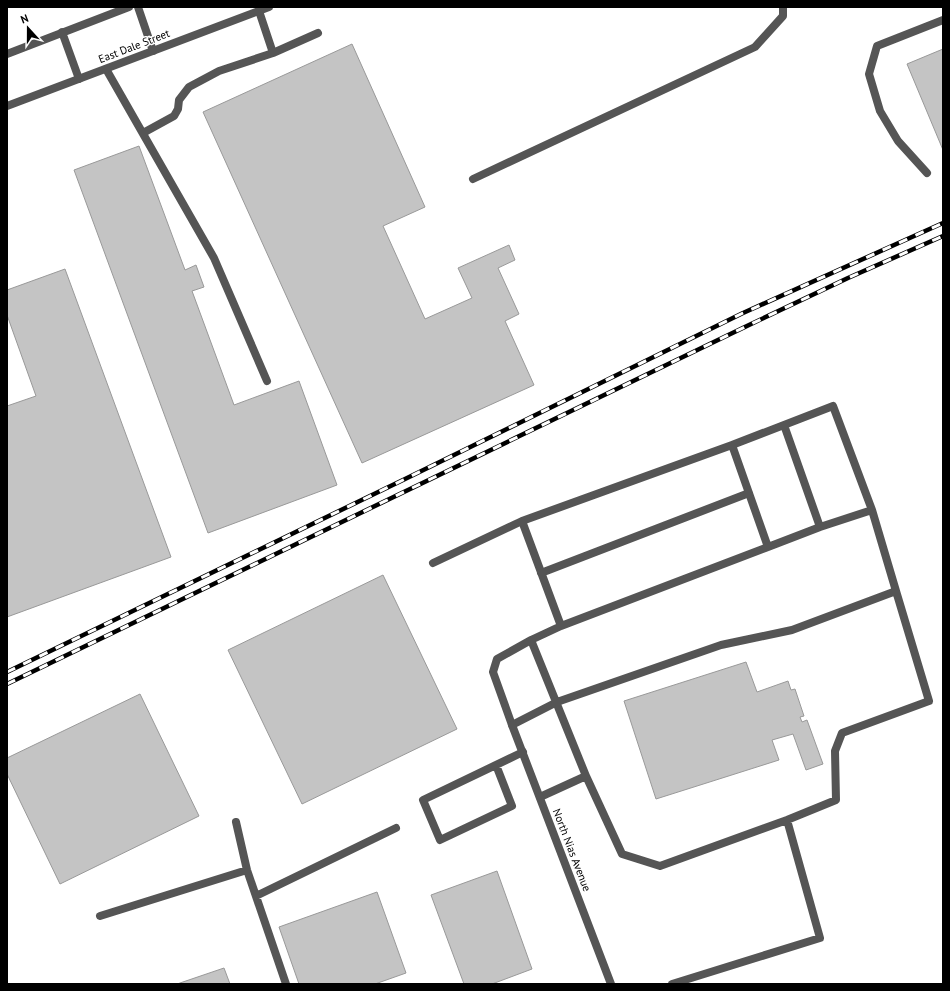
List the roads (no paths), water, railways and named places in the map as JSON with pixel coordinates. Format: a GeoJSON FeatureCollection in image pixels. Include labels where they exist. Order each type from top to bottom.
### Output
{"type":"FeatureCollection","features":[{"type":"Feature","properties":{"kind":"street"},"geometry":{"type":"LineString","coordinates":[[7,54],[129,7]]}},
{"type":"Feature","properties":{"kind":"street"},"geometry":{"type":"LineString","coordinates":[[138,7],[153,51]]}},
{"type":"Feature","properties":{"kind":"street","name":"East Dale Street"},"geometry":{"type":"LineString","coordinates":[[7,106],[269,7]]}},
{"type":"Feature","properties":{"kind":"street"},"geometry":{"type":"LineString","coordinates":[[473,179],[755,48],[783,16],[783,7]]}},
{"type":"Feature","properties":{"kind":"street"},"geometry":{"type":"LineString","coordinates":[[259,11],[273,54]]}},
{"type":"Feature","properties":{"kind":"street"},"geometry":{"type":"LineString","coordinates":[[927,173],[898,141],[880,111],[869,74],[877,46],[943,20]]}},
{"type":"Feature","properties":{"kind":"street"},"geometry":{"type":"LineString","coordinates":[[62,32],[79,79]]}},
{"type":"Feature","properties":{"kind":"street"},"geometry":{"type":"LineString","coordinates":[[144,133],[174,116],[178,109],[179,100],[189,87],[219,71],[273,54],[318,33]]}},
{"type":"Feature","properties":{"kind":"street"},"geometry":{"type":"LineString","coordinates":[[106,69],[144,133],[214,258],[268,382]]}},
{"type":"Feature","properties":{"kind":"street"},"geometry":{"type":"LineString","coordinates":[[433,562],[522,521],[732,445],[833,406],[872,510],[928,701],[842,733],[835,751],[836,800],[787,820],[660,866],[622,854],[586,776],[531,640]]}},
{"type":"Feature","properties":{"kind":"street"},"geometry":{"type":"LineString","coordinates":[[784,425],[820,527]]}},
{"type":"Feature","properties":{"kind":"street"},"geometry":{"type":"LineString","coordinates":[[732,445],[768,547]]}},
{"type":"Feature","properties":{"kind":"street"},"geometry":{"type":"LineString","coordinates":[[541,573],[749,493]]}},
{"type":"Feature","properties":{"kind":"street","name":"North Nias Avenue"},"geometry":{"type":"LineString","coordinates":[[611,984],[493,672],[497,659],[531,640],[561,626],[820,527],[872,510]]}},
{"type":"Feature","properties":{"kind":"street"},"geometry":{"type":"LineString","coordinates":[[522,521],[561,626]]}},
{"type":"Feature","properties":{"kind":"street"},"geometry":{"type":"LineString","coordinates":[[512,725],[557,702],[721,646],[792,630],[896,591]]}},
{"type":"Feature","properties":{"kind":"street"},"geometry":{"type":"LineString","coordinates":[[496,765],[512,806],[440,840],[423,800],[523,752]]}},
{"type":"Feature","properties":{"kind":"street"},"geometry":{"type":"LineString","coordinates":[[540,797],[586,776]]}},
{"type":"Feature","properties":{"kind":"street"},"geometry":{"type":"LineString","coordinates":[[672,984],[820,938],[787,820]]}},
{"type":"Feature","properties":{"kind":"street"},"geometry":{"type":"LineString","coordinates":[[236,822],[247,870],[286,984]]}},
{"type":"Feature","properties":{"kind":"street"},"geometry":{"type":"LineString","coordinates":[[256,896],[396,828]]}},
{"type":"Feature","properties":{"kind":"street"},"geometry":{"type":"LineString","coordinates":[[100,916],[247,870]]}},
{"type":"Feature","properties":{"kind":"railway"},"geometry":{"type":"LineString","coordinates":[[7,672],[743,313],[943,223]]}},
{"type":"Feature","properties":{"kind":"railway"},"geometry":{"type":"LineString","coordinates":[[7,684],[749,325],[848,278],[943,236]]}}]}
